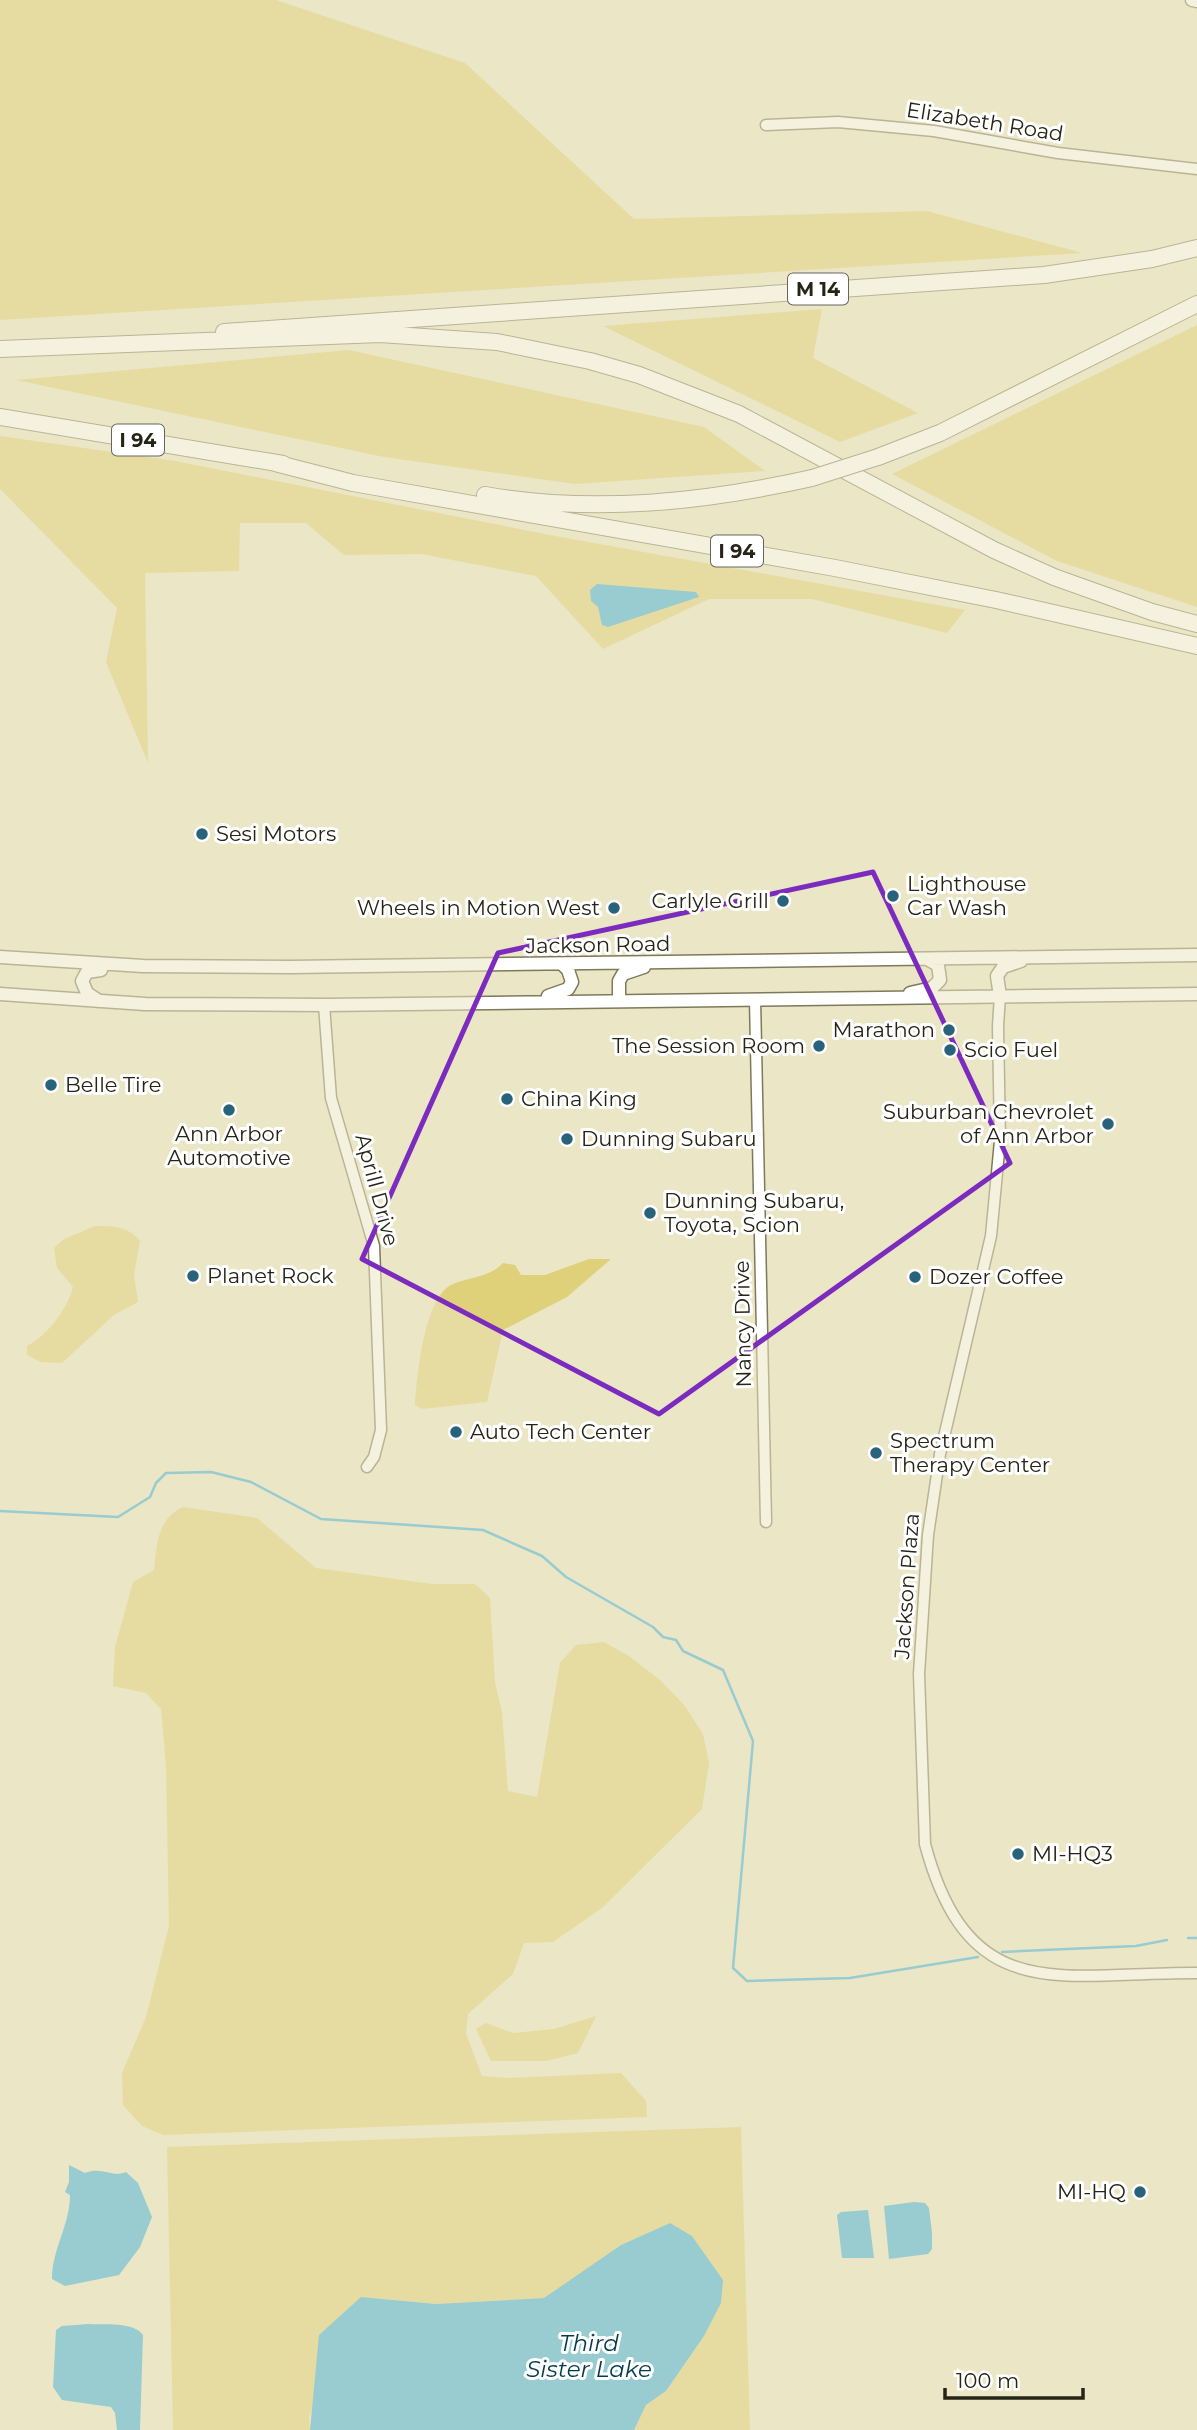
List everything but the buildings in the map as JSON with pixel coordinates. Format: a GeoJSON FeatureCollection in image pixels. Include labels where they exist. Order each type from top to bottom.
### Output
{"type":"FeatureCollection","features":[{"type":"Feature","properties":{"kind":"highway","name":"M 14"},"geometry":{"type":"LineString","coordinates":[[158,342],[275,327],[1044,275],[1152,259],[1197,248]]}},
{"type":"Feature","properties":{"kind":"highway"},"geometry":{"type":"LineString","coordinates":[[275,463],[355,473],[500,498],[598,505],[695,499],[752,492],[812,478],[940,433],[1197,304]]}},
{"type":"Feature","properties":{"kind":"highway"},"geometry":{"type":"LineString","coordinates":[[0,349],[380,334],[497,342],[590,360],[639,375],[740,414],[994,550],[1054,577],[1197,624]]}},
{"type":"Feature","properties":{"kind":"highway","name":"I 94"},"geometry":{"type":"LineString","coordinates":[[0,417],[275,463],[353,483],[996,600],[1197,646]]}},
{"type":"Feature","properties":{"kind":"main road","name":"Jackson Road"},"geometry":{"type":"LineString","coordinates":[[0,957],[143,966],[563,965],[1197,955]]}},
{"type":"Feature","properties":{"kind":"main road"},"geometry":{"type":"LineString","coordinates":[[1000,996],[996,983],[1003,967],[1045,957]]}},
{"type":"Feature","properties":{"kind":"main road"},"geometry":{"type":"LineString","coordinates":[[889,998],[938,984],[941,971],[938,965],[927,959]]}},
{"type":"Feature","properties":{"kind":"main road"},"geometry":{"type":"LineString","coordinates":[[619,999],[619,981],[623,974],[661,963]]}},
{"type":"Feature","properties":{"kind":"main road"},"geometry":{"type":"LineString","coordinates":[[527,1001],[568,989],[571,975],[563,965]]}},
{"type":"Feature","properties":{"kind":"main road"},"geometry":{"type":"LineString","coordinates":[[100,1001],[83,987],[87,972],[143,966]]}},
{"type":"Feature","properties":{"kind":"main road"},"geometry":{"type":"LineString","coordinates":[[0,994],[100,1001],[324,1005],[619,999],[1167,994],[1197,991]]}},
{"type":"Feature","properties":{"kind":"street","name":"Elizabeth Road"},"geometry":{"type":"LineString","coordinates":[[766,125],[838,122],[922,130],[1058,153],[1197,169]]}},
{"type":"Feature","properties":{"kind":"street","name":"Jackson Plaza"},"geometry":{"type":"LineString","coordinates":[[1000,996],[1000,1141],[991,1236],[940,1454],[929,1535],[919,1674],[925,1844],[932,1872],[951,1915],[962,1932],[994,1957],[1019,1968],[1046,1975],[1197,1973]]}},
{"type":"Feature","properties":{"kind":"street","name":"Nancy Drive"},"geometry":{"type":"LineString","coordinates":[[755,999],[766,1522]]}},
{"type":"Feature","properties":{"kind":"street","name":"Aprill Drive"},"geometry":{"type":"LineString","coordinates":[[324,1005],[331,1098],[374,1246],[381,1430],[374,1457],[366,1467]]}},
{"type":"Feature","properties":{"kind":"highlighted area"},"geometry":{"type":"Polygon","coordinates":[[[873,872],[1010,1163],[659,1414],[362,1259],[498,953],[873,872]]]}},
{"type":"Feature","properties":{"kind":"shaded area"},"geometry":{"type":"Polygon","coordinates":[[[0,0],[276,0],[465,63],[634,219],[927,211],[1082,253],[0,320],[0,0]]]}},
{"type":"Feature","properties":{"kind":"shaded area"},"geometry":{"type":"Polygon","coordinates":[[[822,309],[813,358],[918,413],[840,442],[603,326],[822,309]]]}},
{"type":"Feature","properties":{"kind":"shaded area"},"geometry":{"type":"Polygon","coordinates":[[[1197,325],[1197,607],[1057,561],[892,474],[1197,325]]]}},
{"type":"Feature","properties":{"kind":"shaded area"},"geometry":{"type":"Polygon","coordinates":[[[349,350],[704,427],[765,471],[575,484],[384,457],[16,380],[349,350]]]}},
{"type":"Feature","properties":{"kind":"shaded area"},"geometry":{"type":"Polygon","coordinates":[[[0,436],[175,461],[550,535],[965,610],[947,633],[812,599],[709,599],[603,649],[536,576],[421,554],[344,555],[306,523],[240,523],[239,571],[145,573],[148,763],[106,662],[117,608],[0,489],[0,436]]]}},
{"type":"Feature","properties":{"kind":"shaded area"},"geometry":{"type":"Polygon","coordinates":[[[95,1226],[125,1230],[140,1241],[134,1275],[138,1302],[114,1315],[62,1363],[41,1362],[27,1355],[27,1346],[42,1336],[56,1321],[67,1304],[73,1287],[57,1268],[54,1248],[64,1239],[95,1226]]]}},
{"type":"Feature","properties":{"kind":"shaded area"},"geometry":{"type":"Polygon","coordinates":[[[589,1259],[611,1259],[567,1297],[503,1330],[487,1402],[422,1409],[415,1405],[424,1338],[435,1304],[443,1291],[453,1284],[492,1271],[503,1263],[515,1265],[521,1275],[545,1275],[589,1259]]]}},
{"type":"Feature","properties":{"kind":"shaded area"},"geometry":{"type":"Polygon","coordinates":[[[183,1507],[257,1518],[316,1568],[432,1584],[475,1584],[490,1598],[495,1682],[502,1712],[508,1791],[537,1797],[560,1663],[576,1645],[604,1642],[629,1656],[660,1680],[685,1706],[703,1734],[709,1763],[702,1809],[602,1908],[553,1942],[524,1943],[513,1974],[468,2014],[466,2034],[482,2076],[507,2078],[621,2073],[646,2101],[647,2117],[163,2135],[142,2126],[123,2105],[122,2073],[146,2017],[169,1926],[166,1766],[161,1709],[146,1693],[113,1686],[115,1647],[133,1582],[154,1570],[163,1525],[174,1512],[183,1507]]]}},
{"type":"Feature","properties":{"kind":"shaded area"},"geometry":{"type":"Polygon","coordinates":[[[596,2016],[578,2053],[546,2061],[491,2061],[476,2029],[486,2023],[513,2033],[554,2029],[596,2016]]]}},
{"type":"Feature","properties":{"kind":"shaded area"},"geometry":{"type":"Polygon","coordinates":[[[741,2127],[750,2430],[634,2430],[646,2405],[666,2391],[704,2336],[670,2223],[621,2245],[545,2298],[436,2304],[361,2297],[309,2417],[310,2430],[173,2430],[167,2147],[741,2127]]]}},
{"type":"Feature","properties":{"kind":"water"},"geometry":{"type":"Polygon","coordinates":[[[597,584],[696,592],[699,597],[608,627],[602,625],[598,607],[591,601],[590,590],[597,584]]]}},
{"type":"Feature","properties":{"kind":"water"},"geometry":{"type":"Polygon","coordinates":[[[69,2165],[85,2173],[126,2172],[138,2183],[152,2217],[140,2247],[119,2275],[65,2286],[52,2279],[69,2206],[70,2195],[65,2192],[69,2182],[69,2165]]]}},
{"type":"Feature","properties":{"kind":"water"},"geometry":{"type":"Polygon","coordinates":[[[925,2203],[929,2208],[932,2249],[928,2254],[889,2259],[884,2206],[925,2203]]]}},
{"type":"Feature","properties":{"kind":"water"},"geometry":{"type":"Polygon","coordinates":[[[868,2210],[874,2258],[842,2258],[837,2215],[841,2212],[868,2210]]]}},
{"type":"Feature","properties":{"kind":"water","name":"Third Sister Lake"},"geometry":{"type":"Polygon","coordinates":[[[670,2223],[692,2236],[723,2280],[721,2303],[704,2336],[666,2391],[646,2405],[634,2430],[310,2430],[319,2335],[361,2297],[436,2304],[544,2298],[621,2245],[670,2223]]]}},
{"type":"Feature","properties":{"kind":"water"},"geometry":{"type":"Polygon","coordinates":[[[62,2326],[125,2326],[143,2335],[140,2430],[117,2430],[115,2413],[111,2407],[62,2400],[53,2387],[56,2330],[62,2326]]]}},
{"type":"Feature","properties":{"kind":"waterway"},"geometry":{"type":"LineString","coordinates":[[0,1511],[118,1517],[150,1497],[156,1483],[166,1473],[211,1472],[251,1482],[321,1519],[483,1530],[542,1556],[566,1577],[653,1627],[663,1637],[676,1640],[683,1651],[723,1670],[753,1741],[733,1968],[747,1981],[850,1978],[978,1957]]}},
{"type":"Feature","properties":{"kind":"waterway"},"geometry":{"type":"LineString","coordinates":[[1188,1938],[1197,1938]]}},
{"type":"Feature","properties":{"kind":"waterway"},"geometry":{"type":"LineString","coordinates":[[1002,1952],[1136,1946],[1167,1940]]}},
{"type":"Feature","properties":{"kind":"place","name":"Sesi Motors"},"geometry":{"type":"Point","coordinates":[202,834]}},
{"type":"Feature","properties":{"kind":"place","name":"Lighthouse Car Wash"},"geometry":{"type":"Point","coordinates":[893,896]}},
{"type":"Feature","properties":{"kind":"place","name":"Carlyle Grill"},"geometry":{"type":"Point","coordinates":[783,901]}},
{"type":"Feature","properties":{"kind":"place","name":"Wheels in Motion West"},"geometry":{"type":"Point","coordinates":[614,908]}},
{"type":"Feature","properties":{"kind":"place","name":"Marathon"},"geometry":{"type":"Point","coordinates":[949,1030]}},
{"type":"Feature","properties":{"kind":"place","name":"The Session Room"},"geometry":{"type":"Point","coordinates":[819,1046]}},
{"type":"Feature","properties":{"kind":"place","name":"Scio Fuel"},"geometry":{"type":"Point","coordinates":[950,1050]}},
{"type":"Feature","properties":{"kind":"place","name":"Belle Tire"},"geometry":{"type":"Point","coordinates":[51,1085]}},
{"type":"Feature","properties":{"kind":"place","name":"China King"},"geometry":{"type":"Point","coordinates":[507,1099]}},
{"type":"Feature","properties":{"kind":"place","name":"Ann Arbor Automotive"},"geometry":{"type":"Point","coordinates":[229,1110]}},
{"type":"Feature","properties":{"kind":"place","name":"Suburban Chevrolet of Ann Arbor"},"geometry":{"type":"Point","coordinates":[1108,1124]}},
{"type":"Feature","properties":{"kind":"place","name":"Dunning Subaru"},"geometry":{"type":"Point","coordinates":[567,1139]}},
{"type":"Feature","properties":{"kind":"place","name":"Dunning Subaru, Toyota, Scion"},"geometry":{"type":"Point","coordinates":[650,1213]}},
{"type":"Feature","properties":{"kind":"place","name":"Planet Rock"},"geometry":{"type":"Point","coordinates":[193,1276]}},
{"type":"Feature","properties":{"kind":"place","name":"Dozer Coffee"},"geometry":{"type":"Point","coordinates":[915,1277]}},
{"type":"Feature","properties":{"kind":"place","name":"Auto Tech Center"},"geometry":{"type":"Point","coordinates":[456,1432]}},
{"type":"Feature","properties":{"kind":"place","name":"Spectrum Therapy Center"},"geometry":{"type":"Point","coordinates":[876,1453]}},
{"type":"Feature","properties":{"kind":"place","name":"MI-HQ3"},"geometry":{"type":"Point","coordinates":[1018,1854]}},
{"type":"Feature","properties":{"kind":"place","name":"MI-HQ"},"geometry":{"type":"Point","coordinates":[1140,2192]}}]}
